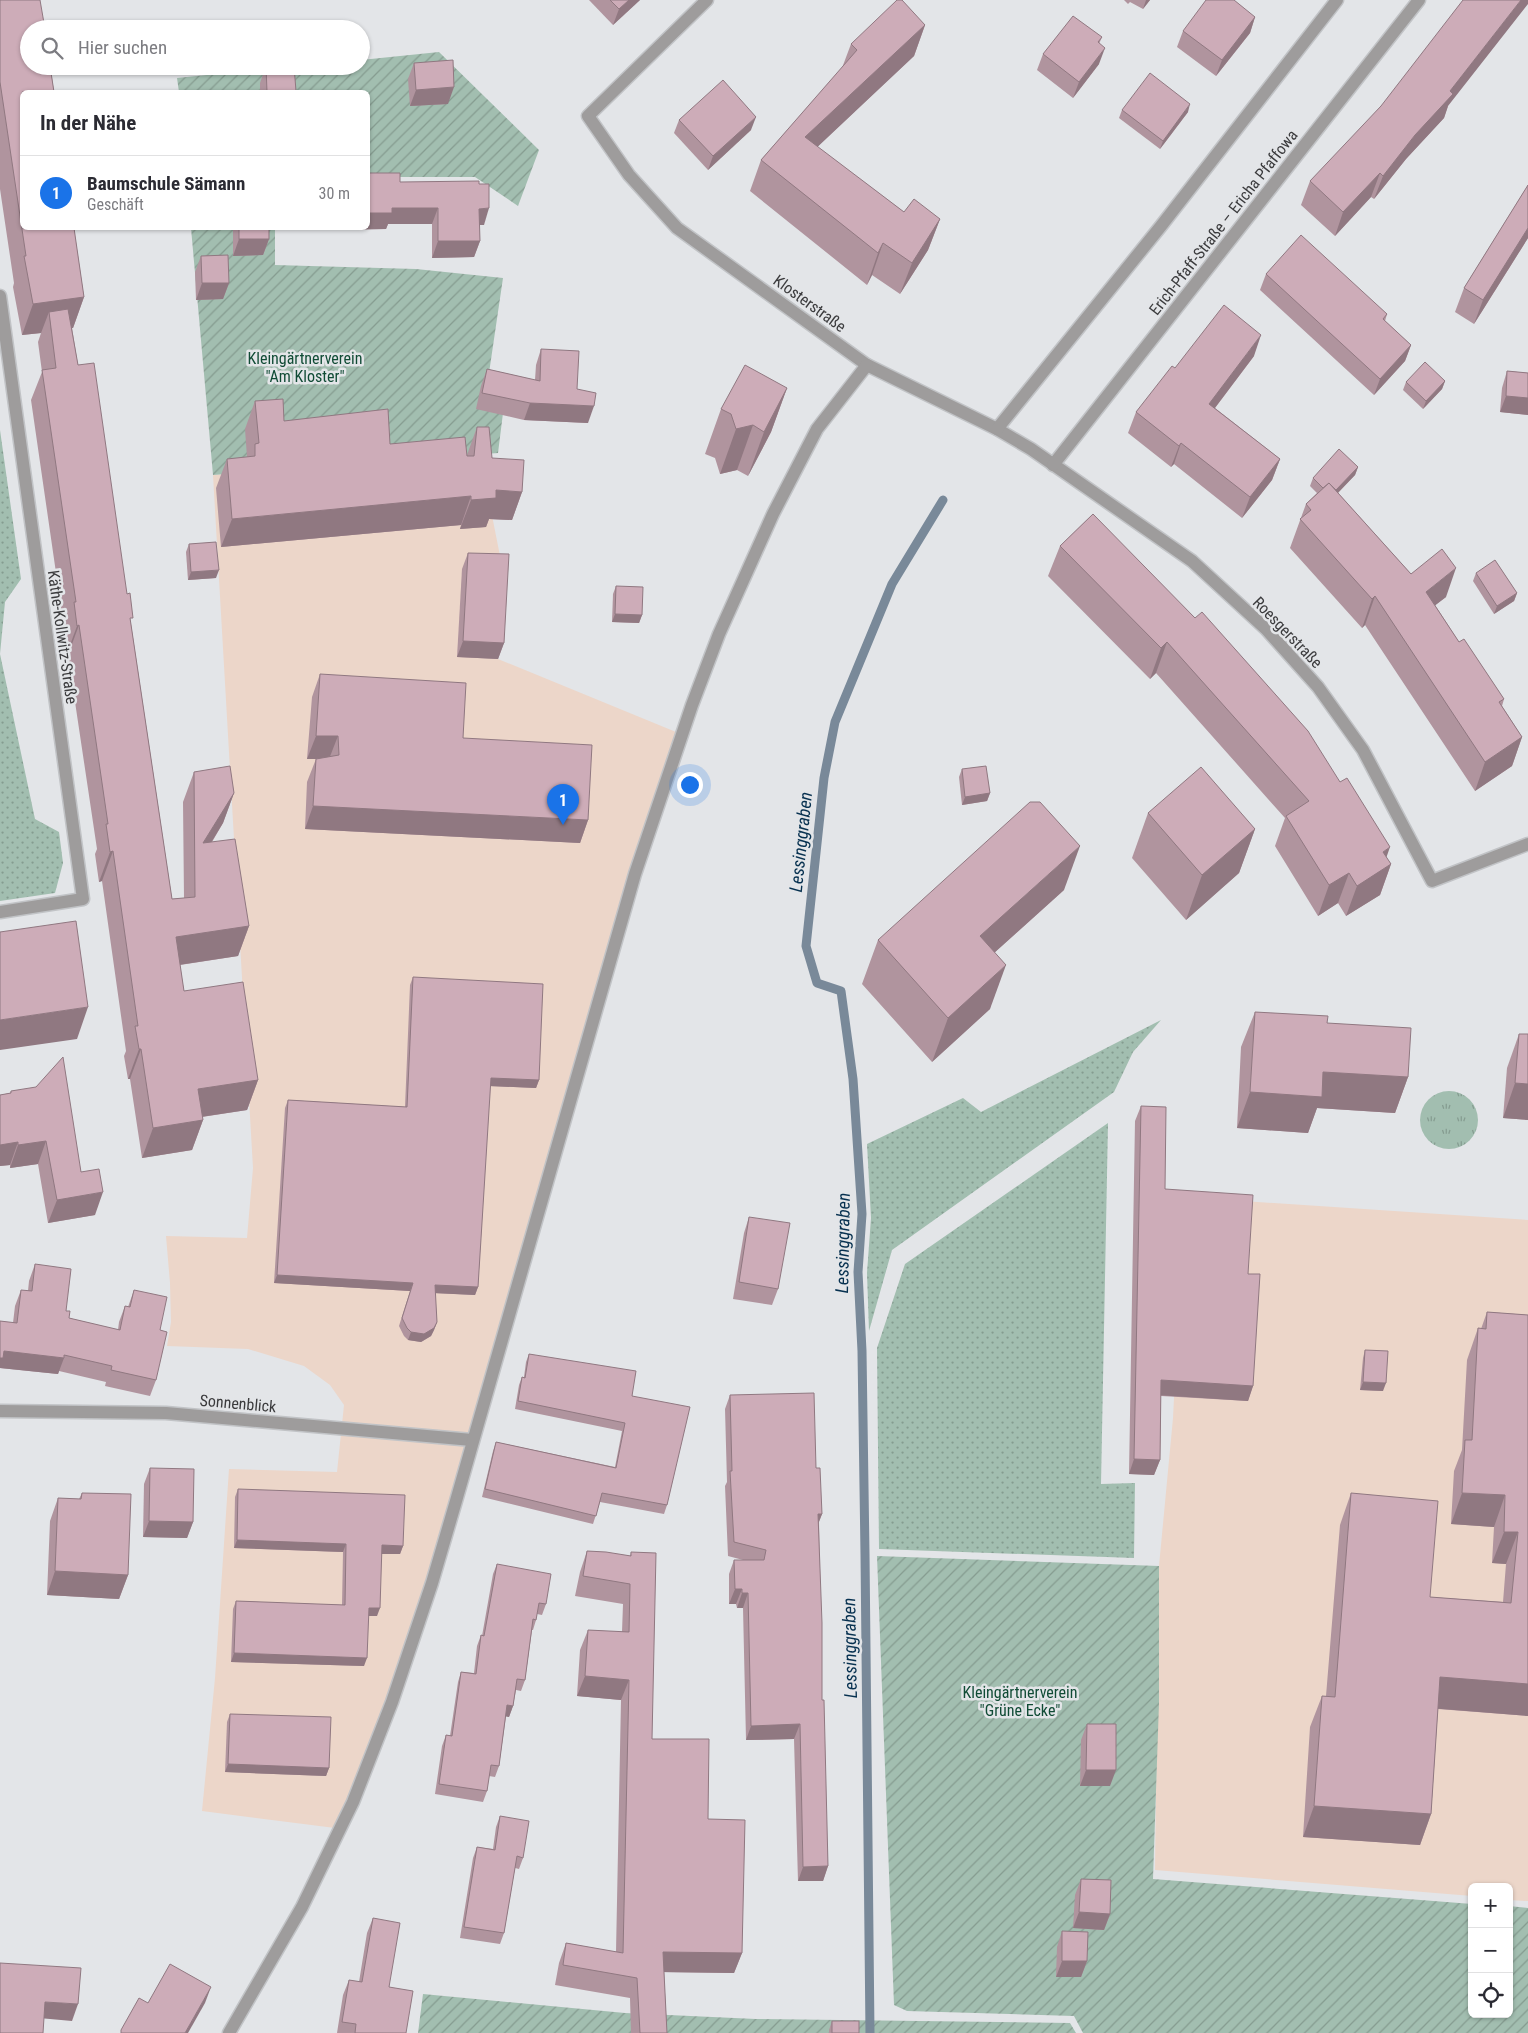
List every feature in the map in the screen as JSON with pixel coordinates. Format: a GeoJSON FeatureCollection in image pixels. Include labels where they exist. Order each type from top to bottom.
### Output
{"type":"FeatureCollection","features":[{"type":"Feature","properties":{"kind":"street","name":"Klosterstraße"},"geometry":{"type":"LineString","coordinates":[[707,0],[588,116],[630,175],[677,228],[867,365],[997,429],[1054,465]]}},
{"type":"Feature","properties":{"kind":"street"},"geometry":{"type":"LineString","coordinates":[[997,429],[1161,226],[1337,0]]}},
{"type":"Feature","properties":{"kind":"street","name":"Erich-Pfaff-Straße – Ericha Pfaffowa"},"geometry":{"type":"LineString","coordinates":[[1054,465],[1419,0]]}},
{"type":"Feature","properties":{"kind":"street","name":"Käthe-Kollwitz-Straße"},"geometry":{"type":"LineString","coordinates":[[0,296],[83,899],[0,912]]}},
{"type":"Feature","properties":{"kind":"street"},"geometry":{"type":"LineString","coordinates":[[229,2033],[302,1907],[353,1802],[392,1702],[432,1583],[635,874],[692,704],[723,626],[774,514],[809,446],[818,429],[867,365]]}},
{"type":"Feature","properties":{"kind":"street","name":"Roesgerstraße"},"geometry":{"type":"LineString","coordinates":[[1054,465],[1192,561],[1266,629],[1318,687],[1363,750],[1432,881],[1528,844]]}},
{"type":"Feature","properties":{"kind":"street","name":"Sonnenblick"},"geometry":{"type":"LineString","coordinates":[[0,1411],[166,1413],[472,1440]]}},
{"type":"Feature","properties":{"kind":"shaded area"},"geometry":{"type":"Polygon","coordinates":[[[480,455],[503,571],[498,659],[676,732],[630,872],[433,1560],[391,1694],[335,1828],[202,1811],[215,1678],[229,1469],[337,1472],[344,1405],[330,1385],[304,1366],[248,1349],[167,1346],[171,1322],[166,1236],[247,1238],[253,1168],[213,475],[480,455]]]}},
{"type":"Feature","properties":{"kind":"shaded area"},"geometry":{"type":"Polygon","coordinates":[[[1184,1197],[1528,1220],[1528,1901],[1513,1900],[1513,1883],[1468,1883],[1468,1896],[1155,1870],[1159,1566],[1173,1418],[1184,1197]]]}},
{"type":"Feature","properties":{"kind":"green space"},"geometry":{"type":"Polygon","coordinates":[[[439,52],[539,150],[518,206],[475,177],[370,177],[370,90],[179,90],[177,78],[207,75],[370,75],[370,59],[439,52]]]}},
{"type":"Feature","properties":{"kind":"green space","name":"Kleingärtnerverein \"Am Kloster\""},"geometry":{"type":"Polygon","coordinates":[[[191,230],[275,230],[275,265],[416,269],[503,278],[489,373],[507,381],[498,453],[213,475],[191,230]]]}},
{"type":"Feature","properties":{"kind":"green space"},"geometry":{"type":"Polygon","coordinates":[[[0,430],[21,579],[5,602],[0,654],[0,430]]]}},
{"type":"Feature","properties":{"kind":"green space"},"geometry":{"type":"Polygon","coordinates":[[[0,654],[35,819],[59,832],[63,863],[55,893],[0,901],[0,654]]]}},
{"type":"Feature","properties":{"kind":"green space"},"geometry":{"type":"Polygon","coordinates":[[[1161,1020],[1133,1052],[1114,1092],[892,1250],[869,1331],[867,1273],[871,1218],[867,1144],[963,1098],[981,1112],[1161,1020]]]}},
{"type":"Feature","properties":{"kind":"green space"},"geometry":{"type":"Polygon","coordinates":[[[1449,1091],[1465,1096],[1473,1104],[1478,1120],[1473,1136],[1465,1144],[1449,1149],[1433,1144],[1425,1136],[1420,1120],[1425,1104],[1433,1096],[1449,1091]]]}},
{"type":"Feature","properties":{"kind":"green space"},"geometry":{"type":"Polygon","coordinates":[[[1108,1123],[1101,1484],[1135,1483],[1134,1558],[879,1549],[877,1348],[905,1264],[1108,1123]]]}},
{"type":"Feature","properties":{"kind":"green space","name":"Kleingärtnerverein \"Grüne Ecke\""},"geometry":{"type":"Polygon","coordinates":[[[877,1556],[1159,1566],[1159,1703],[1153,1879],[1468,1904],[1468,2018],[1513,2018],[1513,1906],[1528,1908],[1528,2033],[1083,2033],[1074,2016],[907,2011],[894,2005],[877,1556]]]}},
{"type":"Feature","properties":{"kind":"green space"},"geometry":{"type":"Polygon","coordinates":[[[423,1994],[625,2013],[756,2019],[1070,2023],[1076,2033],[418,2033],[423,1994]]]}},
{"type":"Feature","properties":{"kind":"building"},"geometry":{"type":"Polygon","coordinates":[[[0,0],[40,0],[43,20],[20,20],[20,75],[51,75],[54,90],[20,90],[20,216],[0,82],[0,0]]]}},
{"type":"Feature","properties":{"kind":"building"},"geometry":{"type":"Polygon","coordinates":[[[610,0],[629,0],[619,9],[610,0]]]}},
{"type":"Feature","properties":{"kind":"building"},"geometry":{"type":"Polygon","coordinates":[[[897,0],[902,0],[925,25],[805,137],[904,212],[914,199],[940,219],[912,263],[883,243],[878,253],[761,160],[857,50],[851,44],[897,0]]]}},
{"type":"Feature","properties":{"kind":"building"},"geometry":{"type":"Polygon","coordinates":[[[1206,0],[1234,0],[1255,17],[1222,60],[1183,31],[1206,0]]]}},
{"type":"Feature","properties":{"kind":"building"},"geometry":{"type":"Polygon","coordinates":[[[1463,0],[1521,0],[1450,91],[1453,94],[1415,135],[1383,176],[1380,173],[1343,212],[1310,181],[1381,106],[1463,0]]]}},
{"type":"Feature","properties":{"kind":"building"},"geometry":{"type":"Polygon","coordinates":[[[1073,16],[1102,37],[1098,42],[1105,48],[1079,82],[1043,54],[1073,16]]]}},
{"type":"Feature","properties":{"kind":"building"},"geometry":{"type":"Polygon","coordinates":[[[453,60],[454,87],[416,90],[414,63],[453,60]]]}},
{"type":"Feature","properties":{"kind":"building"},"geometry":{"type":"Polygon","coordinates":[[[1150,73],[1190,104],[1163,141],[1122,110],[1150,73]]]}},
{"type":"Feature","properties":{"kind":"building"},"geometry":{"type":"Polygon","coordinates":[[[266,75],[295,75],[296,90],[267,90],[266,75]]]}},
{"type":"Feature","properties":{"kind":"building"},"geometry":{"type":"Polygon","coordinates":[[[723,80],[756,117],[713,156],[679,120],[723,80]]]}},
{"type":"Feature","properties":{"kind":"building"},"geometry":{"type":"Polygon","coordinates":[[[370,173],[400,173],[400,182],[479,181],[479,184],[489,184],[489,208],[479,209],[480,241],[438,241],[438,208],[392,208],[392,213],[370,213],[370,173]]]}},
{"type":"Feature","properties":{"kind":"building"},"geometry":{"type":"Polygon","coordinates":[[[1528,185],[1528,228],[1483,300],[1464,288],[1528,185]]]}},
{"type":"Feature","properties":{"kind":"building"},"geometry":{"type":"Polygon","coordinates":[[[22,230],[74,230],[84,297],[33,304],[24,256],[26,256],[22,230]]]}},
{"type":"Feature","properties":{"kind":"building"},"geometry":{"type":"Polygon","coordinates":[[[239,230],[269,230],[269,239],[239,239],[239,230]]]}},
{"type":"Feature","properties":{"kind":"building"},"geometry":{"type":"Polygon","coordinates":[[[1301,235],[1387,314],[1383,319],[1411,345],[1380,379],[1266,274],[1301,235]]]}},
{"type":"Feature","properties":{"kind":"building"},"geometry":{"type":"Polygon","coordinates":[[[228,255],[229,283],[202,283],[201,256],[228,255]]]}},
{"type":"Feature","properties":{"kind":"building"},"geometry":{"type":"Polygon","coordinates":[[[1224,305],[1261,335],[1209,404],[1280,459],[1250,497],[1181,443],[1179,446],[1136,412],[1172,366],[1175,368],[1224,305]]]}},
{"type":"Feature","properties":{"kind":"building"},"geometry":{"type":"Polygon","coordinates":[[[68,309],[78,365],[94,363],[127,594],[130,593],[133,618],[130,618],[172,899],[195,897],[194,772],[230,766],[234,793],[203,843],[235,839],[249,926],[176,937],[184,991],[243,982],[258,1080],[198,1089],[203,1120],[153,1128],[141,1049],[139,1049],[135,1026],[138,1026],[113,851],[110,852],[106,824],[108,824],[79,625],[77,626],[74,602],[76,602],[42,370],[56,368],[49,312],[68,309]]]}},
{"type":"Feature","properties":{"kind":"building"},"geometry":{"type":"Polygon","coordinates":[[[541,349],[579,351],[577,389],[596,393],[594,406],[530,403],[482,393],[487,369],[540,381],[541,349]]]}},
{"type":"Feature","properties":{"kind":"building"},"geometry":{"type":"Polygon","coordinates":[[[1425,362],[1445,381],[1426,401],[1406,382],[1425,362]]]}},
{"type":"Feature","properties":{"kind":"building"},"geometry":{"type":"Polygon","coordinates":[[[745,365],[787,388],[764,432],[753,425],[736,429],[731,414],[721,409],[745,365]]]}},
{"type":"Feature","properties":{"kind":"building"},"geometry":{"type":"Polygon","coordinates":[[[1507,371],[1528,373],[1528,398],[1506,396],[1507,371]]]}},
{"type":"Feature","properties":{"kind":"building"},"geometry":{"type":"Polygon","coordinates":[[[283,399],[284,421],[388,409],[390,444],[465,437],[467,456],[474,456],[477,427],[489,427],[492,458],[524,460],[522,492],[496,490],[496,498],[471,500],[471,496],[232,519],[227,459],[255,456],[255,444],[259,443],[255,401],[283,399]]]}},
{"type":"Feature","properties":{"kind":"building"},"geometry":{"type":"Polygon","coordinates":[[[1339,449],[1358,467],[1336,490],[1329,483],[1323,488],[1313,478],[1339,449]]]}},
{"type":"Feature","properties":{"kind":"building"},"geometry":{"type":"Polygon","coordinates":[[[1329,483],[1411,574],[1442,549],[1456,568],[1426,592],[1459,642],[1464,639],[1504,699],[1499,702],[1522,737],[1485,762],[1375,596],[1372,599],[1300,519],[1311,510],[1306,504],[1329,483]]]}},
{"type":"Feature","properties":{"kind":"building"},"geometry":{"type":"Polygon","coordinates":[[[1093,514],[1195,618],[1202,612],[1308,731],[1340,782],[1347,778],[1390,847],[1383,852],[1391,864],[1357,886],[1349,873],[1329,885],[1286,816],[1309,801],[1167,642],[1161,648],[1060,546],[1093,514]]]}},
{"type":"Feature","properties":{"kind":"building"},"geometry":{"type":"Polygon","coordinates":[[[216,542],[219,570],[191,572],[189,544],[216,542]]]}},
{"type":"Feature","properties":{"kind":"building"},"geometry":{"type":"Polygon","coordinates":[[[468,553],[509,554],[504,643],[463,641],[468,553]]]}},
{"type":"Feature","properties":{"kind":"building"},"geometry":{"type":"Polygon","coordinates":[[[1495,560],[1517,593],[1497,606],[1476,573],[1495,560]]]}},
{"type":"Feature","properties":{"kind":"building"},"geometry":{"type":"Polygon","coordinates":[[[616,586],[643,587],[642,615],[615,614],[616,586]]]}},
{"type":"Feature","properties":{"kind":"building"},"geometry":{"type":"Polygon","coordinates":[[[320,674],[466,683],[463,738],[592,745],[588,820],[313,806],[316,759],[339,755],[338,736],[316,736],[320,674]]]}},
{"type":"Feature","properties":{"kind":"building"},"geometry":{"type":"Polygon","coordinates":[[[986,766],[990,793],[965,797],[962,769],[986,766]]]}},
{"type":"Feature","properties":{"kind":"building"},"geometry":{"type":"Polygon","coordinates":[[[1201,767],[1255,829],[1202,875],[1148,813],[1201,767]]]}},
{"type":"Feature","properties":{"kind":"building"},"geometry":{"type":"Polygon","coordinates":[[[1030,802],[1040,802],[1080,846],[980,936],[1006,965],[948,1018],[878,940],[1030,802]]]}},
{"type":"Feature","properties":{"kind":"building"},"geometry":{"type":"Polygon","coordinates":[[[76,921],[88,1007],[0,1020],[0,932],[76,921]]]}},
{"type":"Feature","properties":{"kind":"building"},"geometry":{"type":"Polygon","coordinates":[[[413,977],[543,984],[539,1080],[491,1078],[478,1287],[435,1285],[437,1322],[434,1328],[424,1334],[411,1332],[402,1318],[413,1283],[277,1275],[288,1100],[407,1107],[413,977]]]}},
{"type":"Feature","properties":{"kind":"building"},"geometry":{"type":"Polygon","coordinates":[[[1255,1012],[1328,1016],[1327,1023],[1411,1028],[1408,1077],[1323,1072],[1322,1097],[1250,1092],[1255,1012]]]}},
{"type":"Feature","properties":{"kind":"building"},"geometry":{"type":"Polygon","coordinates":[[[1519,1034],[1528,1034],[1528,1084],[1515,1083],[1519,1034]]]}},
{"type":"Feature","properties":{"kind":"building"},"geometry":{"type":"Polygon","coordinates":[[[63,1057],[81,1172],[99,1169],[103,1192],[57,1200],[46,1141],[18,1145],[18,1142],[0,1145],[0,1095],[11,1093],[11,1091],[36,1087],[63,1057]]]}},
{"type":"Feature","properties":{"kind":"building"},"geometry":{"type":"Polygon","coordinates":[[[1141,1106],[1166,1107],[1165,1189],[1253,1195],[1248,1274],[1260,1274],[1253,1386],[1161,1380],[1160,1460],[1134,1459],[1141,1106]]]}},
{"type":"Feature","properties":{"kind":"building"},"geometry":{"type":"Polygon","coordinates":[[[749,1217],[790,1223],[778,1289],[739,1282],[749,1217]]]}},
{"type":"Feature","properties":{"kind":"building"},"geometry":{"type":"Polygon","coordinates":[[[35,1264],[71,1269],[66,1311],[70,1311],[69,1318],[120,1330],[125,1306],[130,1307],[134,1290],[167,1297],[160,1330],[167,1332],[156,1380],[111,1370],[112,1366],[64,1355],[64,1358],[4,1351],[3,1358],[0,1358],[0,1321],[17,1323],[21,1290],[32,1291],[35,1264]]]}},
{"type":"Feature","properties":{"kind":"building"},"geometry":{"type":"Polygon","coordinates":[[[1487,1312],[1528,1315],[1528,1684],[1440,1677],[1431,1814],[1314,1806],[1322,1696],[1335,1697],[1351,1493],[1438,1501],[1430,1597],[1511,1603],[1518,1532],[1504,1532],[1505,1495],[1462,1493],[1465,1440],[1472,1440],[1478,1328],[1486,1329],[1487,1312]]]}},
{"type":"Feature","properties":{"kind":"building"},"geometry":{"type":"Polygon","coordinates":[[[1365,1350],[1388,1351],[1386,1383],[1363,1382],[1365,1350]]]}},
{"type":"Feature","properties":{"kind":"building"},"geometry":{"type":"Polygon","coordinates":[[[529,1354],[636,1371],[632,1396],[690,1407],[667,1505],[602,1493],[596,1516],[485,1489],[496,1442],[616,1468],[625,1423],[518,1401],[522,1377],[525,1378],[529,1354]]]}},
{"type":"Feature","properties":{"kind":"building"},"geometry":{"type":"Polygon","coordinates":[[[814,1393],[816,1468],[820,1468],[822,1514],[818,1514],[828,1866],[803,1867],[800,1724],[751,1726],[748,1593],[742,1593],[742,1589],[735,1589],[734,1560],[764,1560],[766,1550],[734,1542],[730,1471],[732,1471],[730,1395],[814,1393]]]}},
{"type":"Feature","properties":{"kind":"building"},"geometry":{"type":"Polygon","coordinates":[[[150,1468],[194,1469],[193,1522],[149,1521],[150,1468]]]}},
{"type":"Feature","properties":{"kind":"building"},"geometry":{"type":"Polygon","coordinates":[[[238,1489],[405,1495],[403,1546],[382,1545],[380,1608],[369,1608],[367,1658],[234,1653],[236,1601],[345,1605],[346,1544],[237,1540],[238,1489]]]}},
{"type":"Feature","properties":{"kind":"building"},"geometry":{"type":"Polygon","coordinates":[[[82,1493],[131,1494],[128,1575],[55,1571],[58,1498],[81,1499],[82,1493]]]}},
{"type":"Feature","properties":{"kind":"building"},"geometry":{"type":"Polygon","coordinates":[[[587,1551],[631,1556],[631,1552],[656,1553],[652,1739],[709,1739],[708,1819],[745,1820],[742,1953],[663,1952],[667,2033],[640,2033],[637,1978],[563,1965],[566,1943],[623,1953],[629,1680],[585,1676],[588,1630],[629,1632],[630,1584],[583,1576],[587,1551]]]}},
{"type":"Feature","properties":{"kind":"building"},"geometry":{"type":"Polygon","coordinates":[[[497,1564],[551,1574],[546,1604],[539,1603],[536,1620],[533,1619],[525,1680],[517,1679],[513,1706],[507,1705],[499,1766],[491,1765],[487,1791],[439,1784],[446,1735],[452,1736],[461,1672],[476,1674],[481,1635],[484,1636],[497,1564]]]}},
{"type":"Feature","properties":{"kind":"building"},"geometry":{"type":"Polygon","coordinates":[[[230,1714],[331,1717],[329,1768],[228,1764],[230,1714]]]}},
{"type":"Feature","properties":{"kind":"building"},"geometry":{"type":"Polygon","coordinates":[[[1087,1724],[1116,1724],[1116,1770],[1086,1770],[1087,1724]]]}},
{"type":"Feature","properties":{"kind":"building"},"geometry":{"type":"Polygon","coordinates":[[[500,1816],[529,1821],[523,1858],[517,1856],[504,1933],[464,1927],[477,1847],[495,1850],[500,1816]]]}},
{"type":"Feature","properties":{"kind":"building"},"geometry":{"type":"Polygon","coordinates":[[[1081,1879],[1111,1880],[1110,1914],[1079,1912],[1081,1879]]]}},
{"type":"Feature","properties":{"kind":"building"},"geometry":{"type":"Polygon","coordinates":[[[373,1918],[400,1923],[389,1987],[413,1991],[406,2033],[355,2033],[356,2024],[342,2022],[349,1980],[362,1982],[373,1918]]]}},
{"type":"Feature","properties":{"kind":"building"},"geometry":{"type":"Polygon","coordinates":[[[1062,1931],[1088,1932],[1087,1961],[1062,1961],[1062,1931]]]}},
{"type":"Feature","properties":{"kind":"building"},"geometry":{"type":"Polygon","coordinates":[[[0,1963],[81,1968],[78,2004],[45,2002],[43,2033],[0,2033],[0,1963]]]}},
{"type":"Feature","properties":{"kind":"building"},"geometry":{"type":"Polygon","coordinates":[[[170,1964],[211,1987],[185,2033],[121,2033],[139,1998],[148,2003],[170,1964]]]}},
{"type":"Feature","properties":{"kind":"building"},"geometry":{"type":"Polygon","coordinates":[[[832,2021],[859,2021],[859,2033],[832,2033],[832,2021]]]}},
{"type":"Feature","properties":{"kind":"waterway","name":"Lessinggraben"},"geometry":{"type":"LineString","coordinates":[[870,2033],[862,1351],[858,1272],[862,1214],[853,1079],[841,991],[817,983],[806,946],[824,778],[835,722],[892,584],[943,500]]}},
{"type":"Feature","properties":{"kind":"place","name":"Baumschule Sämann"},"geometry":{"type":"Point","coordinates":[563,825]}}]}
